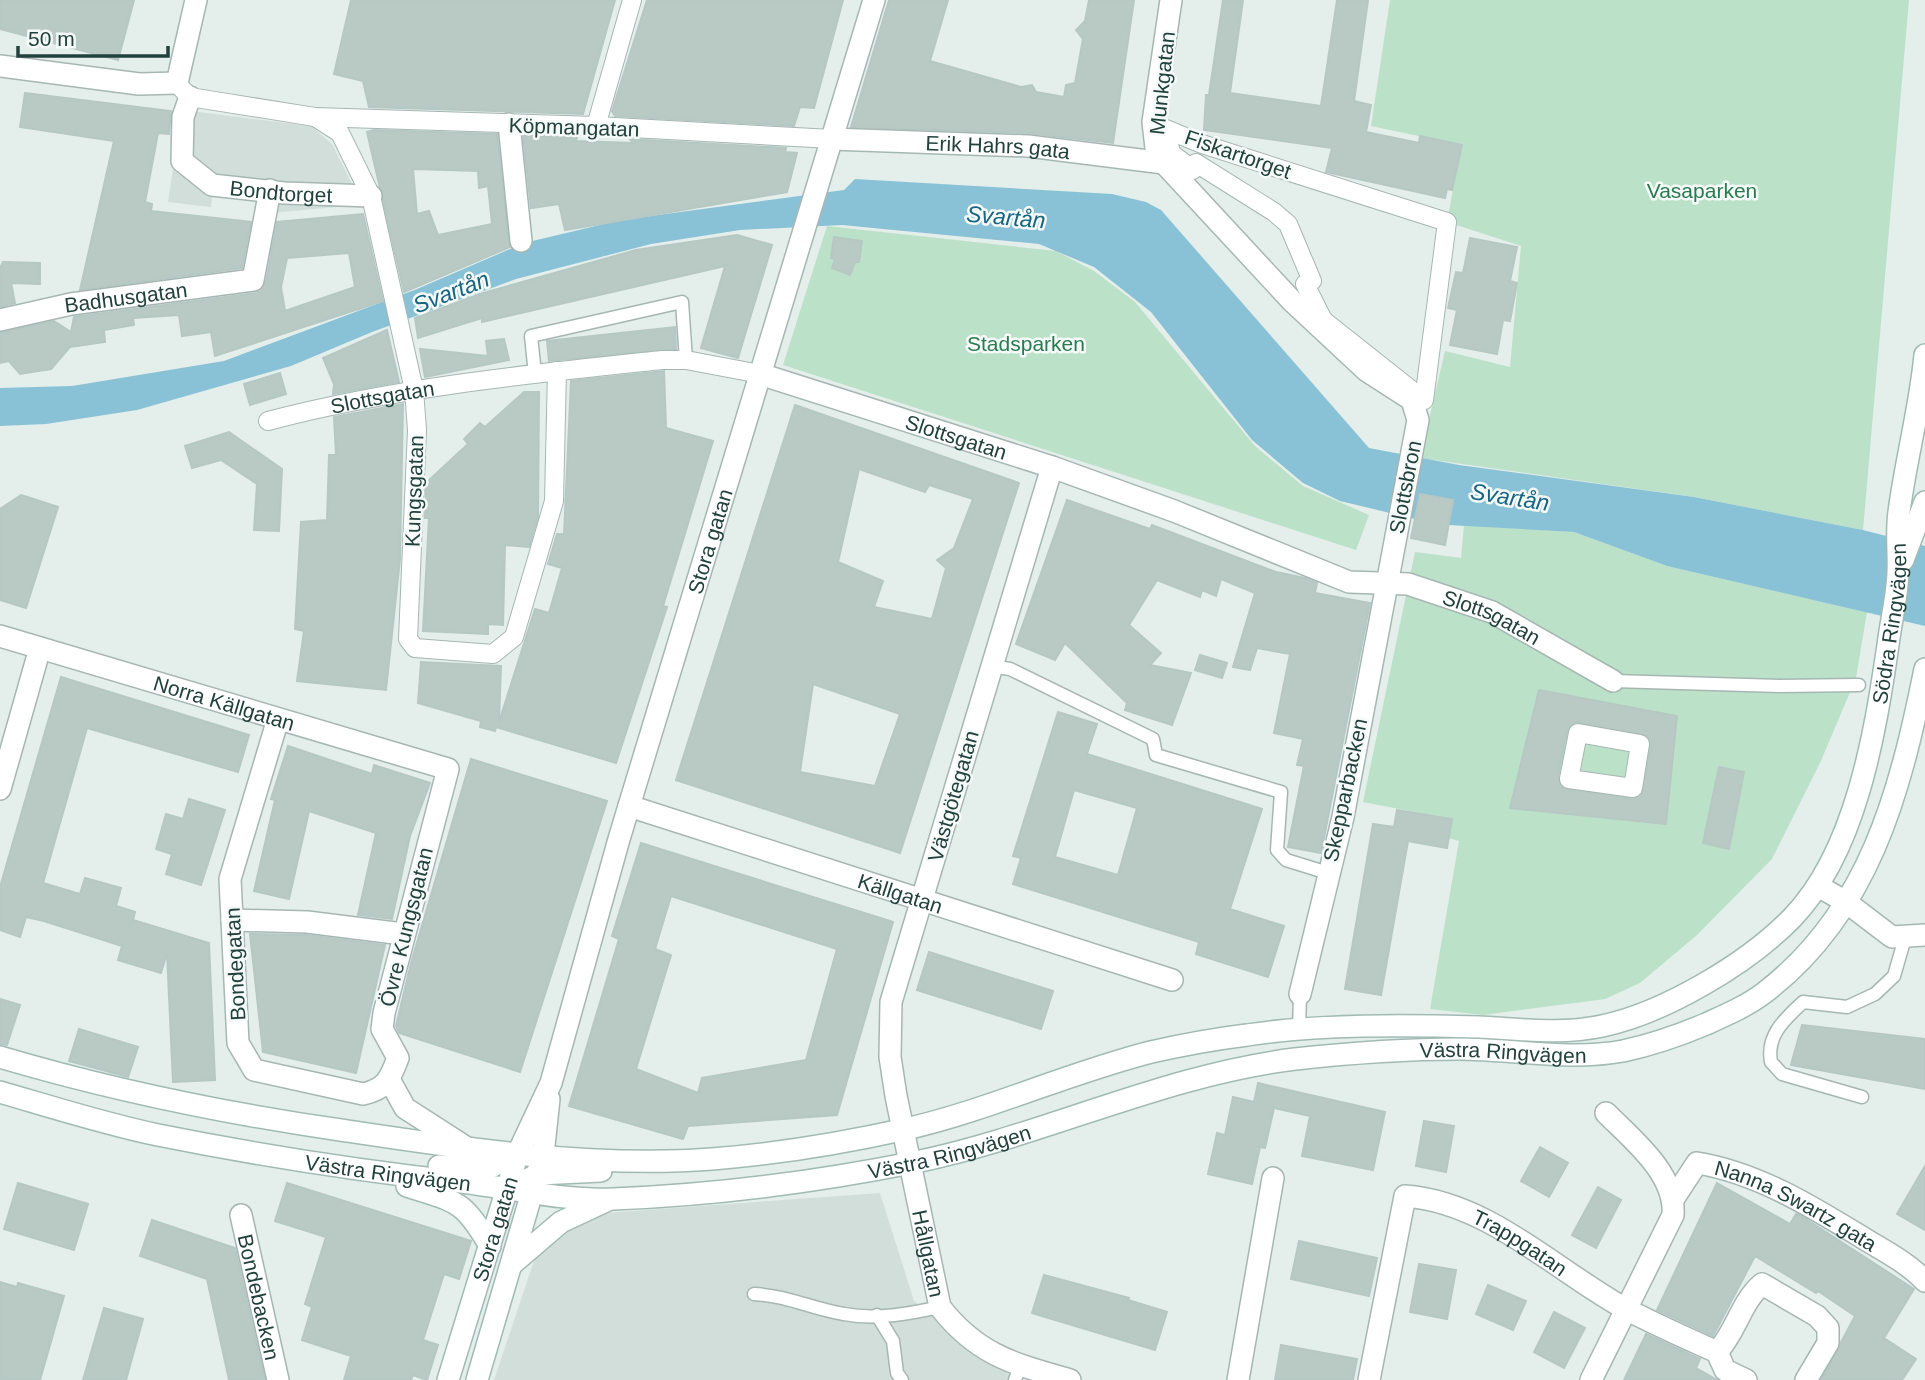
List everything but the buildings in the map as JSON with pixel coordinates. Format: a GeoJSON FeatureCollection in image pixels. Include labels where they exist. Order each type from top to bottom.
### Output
{"type":"FeatureCollection","features":[{"type":"Feature","properties":{"kind":"street"},"geometry":{"type":"LineString","coordinates":[[0,66],[183,90],[196,0]]}},
{"type":"Feature","properties":{"kind":"street"},"geometry":{"type":"LineString","coordinates":[[596,126],[632,0]]}},
{"type":"Feature","properties":{"kind":"street","name":"Stora gatan"},"geometry":{"type":"LineString","coordinates":[[477,1380],[539,1174],[551,1083],[629,806],[874,0]]}},
{"type":"Feature","properties":{"kind":"street","name":"Munkgatan"},"geometry":{"type":"LineString","coordinates":[[1164,163],[1156,148],[1153,122],[1171,0]]}},
{"type":"Feature","properties":{"kind":"street","name":"Köpmangatan"},"geometry":{"type":"LineString","coordinates":[[183,90],[315,117],[596,126],[832,139]]}},
{"type":"Feature","properties":{"kind":"street","name":"Bondtorget"},"geometry":{"type":"LineString","coordinates":[[183,90],[182,161],[212,185],[284,193],[371,196]]}},
{"type":"Feature","properties":{"kind":"street","name":"Kungsgatan"},"geometry":{"type":"LineString","coordinates":[[315,117],[341,133],[371,196],[414,390],[417,430],[408,639],[415,648],[493,654],[514,637],[554,501],[557,371]]}},
{"type":"Feature","properties":{"kind":"street"},"geometry":{"type":"LineString","coordinates":[[509,124],[521,241]]}},
{"type":"Feature","properties":{"kind":"street","name":"Fiskartorget"},"geometry":{"type":"LineString","coordinates":[[1166,129],[1202,144],[1447,222],[1424,400],[1323,320],[1305,284],[1312,281],[1297,240],[1287,224],[1274,212],[1196,163],[1193,170],[1171,153],[1166,129]]}},
{"type":"Feature","properties":{"kind":"street","name":"Erik Hahrs gata"},"geometry":{"type":"LineString","coordinates":[[832,139],[1028,146],[1164,163]]}},
{"type":"Feature","properties":{"kind":"street","name":"Fiskartorget"},"geometry":{"type":"LineString","coordinates":[[1164,163],[1292,301],[1367,371],[1403,394]]}},
{"type":"Feature","properties":{"kind":"street","name":"Badhusgatan"},"geometry":{"type":"LineString","coordinates":[[0,320],[71,304],[252,280],[270,190]]}},
{"type":"Feature","properties":{"kind":"street","name":"Södra Ringvägen"},"geometry":{"type":"LineString","coordinates":[[1818,886],[1829,868],[1856,799],[1882,686],[1905,534],[1913,422],[1923,405],[1925,355]]}},
{"type":"Feature","properties":{"kind":"street","name":"Slottsgatan"},"geometry":{"type":"LineString","coordinates":[[268,421],[321,407],[414,390],[557,371],[686,360],[760,374],[1052,467],[1349,582],[1408,584],[1492,612],[1613,681]]}},
{"type":"Feature","properties":{"kind":"street","name":"Slottsbron"},"geometry":{"type":"LineString","coordinates":[[1385,585],[1418,420],[1412,400],[1403,394]]}},
{"type":"Feature","properties":{"kind":"street","name":"Västgötegatan"},"geometry":{"type":"LineString","coordinates":[[902,1130],[890,1057],[891,1002],[1052,467]]}},
{"type":"Feature","properties":{"kind":"street"},"geometry":{"type":"LineString","coordinates":[[1905,534],[1925,502]]}},
{"type":"Feature","properties":{"kind":"street","name":"Skepparbacken"},"geometry":{"type":"LineString","coordinates":[[1300,994],[1343,817],[1385,585]]}},
{"type":"Feature","properties":{"kind":"street","name":"Norra Källgatan"},"geometry":{"type":"LineString","coordinates":[[0,636],[448,769]]}},
{"type":"Feature","properties":{"kind":"street"},"geometry":{"type":"LineString","coordinates":[[0,789],[40,648]]}},
{"type":"Feature","properties":{"kind":"street","name":"Södra Ringvägen"},"geometry":{"type":"LineString","coordinates":[[1846,902],[1872,860],[1901,778],[1925,669]]}},
{"type":"Feature","properties":{"kind":"street","name":"Bondegatan"},"geometry":{"type":"LineString","coordinates":[[278,719],[230,879],[238,1043],[254,1070],[363,1094],[379,1091],[390,1081]]}},
{"type":"Feature","properties":{"kind":"street"},"geometry":{"type":"LineString","coordinates":[[1578,733],[1640,744],[1633,788],[1569,779],[1578,733]]}},
{"type":"Feature","properties":{"kind":"street","name":"Övre Kungsgatan"},"geometry":{"type":"LineString","coordinates":[[390,1081],[398,1058],[382,1029],[403,934],[448,769]]}},
{"type":"Feature","properties":{"kind":"street","name":"Källgatan"},"geometry":{"type":"LineString","coordinates":[[629,806],[1172,980]]}},
{"type":"Feature","properties":{"kind":"street"},"geometry":{"type":"LineString","coordinates":[[1818,886],[1846,902],[1881,932],[1915,936]]}},
{"type":"Feature","properties":{"kind":"street","name":"Västra Ringvägen"},"geometry":{"type":"LineString","coordinates":[[539,1174],[677,1171],[683,1160],[779,1152],[902,1130],[999,1103],[1152,1052],[1251,1034],[1475,1027],[1546,1031],[1600,1027],[1650,1010],[1722,972],[1792,918],[1818,886]]}},
{"type":"Feature","properties":{"kind":"street","name":"Västra Ringvägen"},"geometry":{"type":"LineString","coordinates":[[0,1057],[82,1080],[247,1118],[409,1142],[518,1153],[539,1174],[613,1199],[749,1190],[909,1163],[1056,1124],[1104,1104],[1176,1083],[1257,1065],[1418,1050],[1576,1054],[1622,1051],[1685,1032],[1763,995],[1826,934],[1846,902]]}},
{"type":"Feature","properties":{"kind":"street"},"geometry":{"type":"LineString","coordinates":[[232,920],[307,922],[403,934]]}},
{"type":"Feature","properties":{"kind":"street"},"geometry":{"type":"LineString","coordinates":[[390,1081],[405,1108],[464,1146]]}},
{"type":"Feature","properties":{"kind":"street","name":"Stora gatan"},"geometry":{"type":"LineString","coordinates":[[448,1380],[518,1153],[551,1083]]}},
{"type":"Feature","properties":{"kind":"street","name":"Västra Ringvägen"},"geometry":{"type":"LineString","coordinates":[[0,1092],[155,1135],[395,1175],[508,1188]]}},
{"type":"Feature","properties":{"kind":"street"},"geometry":{"type":"LineString","coordinates":[[1591,1380],[1674,1215],[1674,1198],[1665,1179],[1606,1113]]}},
{"type":"Feature","properties":{"kind":"street","name":"Hållgatan"},"geometry":{"type":"LineString","coordinates":[[902,1130],[940,1307],[956,1328],[1017,1373],[1070,1380]]}},
{"type":"Feature","properties":{"kind":"street"},"geometry":{"type":"LineString","coordinates":[[490,1246],[472,1214],[460,1203],[404,1185],[395,1175],[412,1164],[491,1167],[518,1153]]}},
{"type":"Feature","properties":{"kind":"street","name":"Nanna Swartz gata"},"geometry":{"type":"LineString","coordinates":[[1674,1198],[1697,1163],[1724,1167],[1813,1207],[1903,1263],[1925,1281]]}},
{"type":"Feature","properties":{"kind":"street"},"geometry":{"type":"LineString","coordinates":[[508,1188],[539,1174]]}},
{"type":"Feature","properties":{"kind":"street"},"geometry":{"type":"LineString","coordinates":[[1238,1380],[1273,1178]]}},
{"type":"Feature","properties":{"kind":"street","name":"Trappgatan"},"geometry":{"type":"LineString","coordinates":[[1369,1380],[1405,1196],[1463,1210],[1511,1236],[1626,1309],[1717,1352]]}},
{"type":"Feature","properties":{"kind":"street"},"geometry":{"type":"LineString","coordinates":[[510,1266],[561,1222],[613,1199]]}},
{"type":"Feature","properties":{"kind":"street","name":"Bondebacken"},"geometry":{"type":"LineString","coordinates":[[241,1215],[278,1380]]}},
{"type":"Feature","properties":{"kind":"street"},"geometry":{"type":"LineString","coordinates":[[1746,1380],[1725,1370],[1717,1352],[1727,1342],[1752,1293],[1762,1284],[1817,1316],[1828,1328],[1828,1343],[1806,1380]]}},
{"type":"Feature","properties":{"kind":"lane"},"geometry":{"type":"LineString","coordinates":[[535,374],[531,336],[682,302],[686,360]]}},
{"type":"Feature","properties":{"kind":"lane"},"geometry":{"type":"LineString","coordinates":[[991,666],[1010,669],[1153,739],[1156,755],[1281,792],[1276,850],[1286,860],[1328,873]]}},
{"type":"Feature","properties":{"kind":"lane"},"geometry":{"type":"LineString","coordinates":[[1613,681],[1780,686],[1859,685]]}},
{"type":"Feature","properties":{"kind":"lane"},"geometry":{"type":"LineString","coordinates":[[1862,1097],[1782,1074],[1771,1062],[1771,1039],[1784,1020],[1803,1002],[1847,1007],[1875,994],[1894,976],[1915,936]]}},
{"type":"Feature","properties":{"kind":"lane"},"geometry":{"type":"LineString","coordinates":[[1299,1031],[1300,994]]}},
{"type":"Feature","properties":{"kind":"lane"},"geometry":{"type":"LineString","coordinates":[[754,1294],[784,1296],[844,1314],[897,1317],[940,1307]]}},
{"type":"Feature","properties":{"kind":"lane"},"geometry":{"type":"LineString","coordinates":[[877,1315],[893,1341],[897,1373],[902,1380]]}},
{"type":"Feature","properties":{"kind":"shaded area"},"geometry":{"type":"Polygon","coordinates":[[[182,110],[311,126],[332,144],[353,186],[358,205],[271,213],[258,194],[213,189],[211,207],[168,202],[182,110]]]}},
{"type":"Feature","properties":{"kind":"shaded area"},"geometry":{"type":"Polygon","coordinates":[[[880,1193],[914,1301],[1016,1380],[494,1380],[535,1258],[568,1226],[605,1213],[880,1193]]]}},
{"type":"Feature","properties":{"kind":"green space","name":"Vasaparken"},"geometry":{"type":"Polygon","coordinates":[[[1390,0],[1909,0],[1863,530],[1694,497],[1420,458],[1445,351],[1510,367],[1521,246],[1447,222],[1461,145],[1371,126],[1390,0]]]}},
{"type":"Feature","properties":{"kind":"green space","name":"Stadsparken"},"geometry":{"type":"Polygon","coordinates":[[[827,226],[1056,251],[1094,271],[1135,302],[1255,446],[1303,486],[1369,515],[1356,550],[783,365],[827,226]]]}},
{"type":"Feature","properties":{"kind":"green space"},"geometry":{"type":"Polygon","coordinates":[[[1464,525],[1574,532],[1667,566],[1867,612],[1856,678],[1820,763],[1772,859],[1697,935],[1640,983],[1605,999],[1483,1015],[1430,1009],[1459,841],[1448,838],[1451,819],[1363,802],[1415,552],[1461,558],[1464,525]]]}},
{"type":"Feature","properties":{"kind":"water","name":"Svartån"},"geometry":{"type":"Polygon","coordinates":[[[855,179],[1112,194],[1146,202],[1161,210],[1369,448],[1459,465],[1694,497],[1863,530],[1925,546],[1925,626],[1667,566],[1574,532],[1448,525],[1452,500],[1420,494],[1415,519],[1340,501],[1303,483],[1252,440],[1151,312],[1094,267],[1039,244],[842,225],[740,230],[651,244],[516,279],[372,332],[291,366],[137,410],[46,424],[0,426],[0,388],[72,386],[224,361],[417,289],[524,243],[621,220],[844,190],[855,179]]]}}]}
